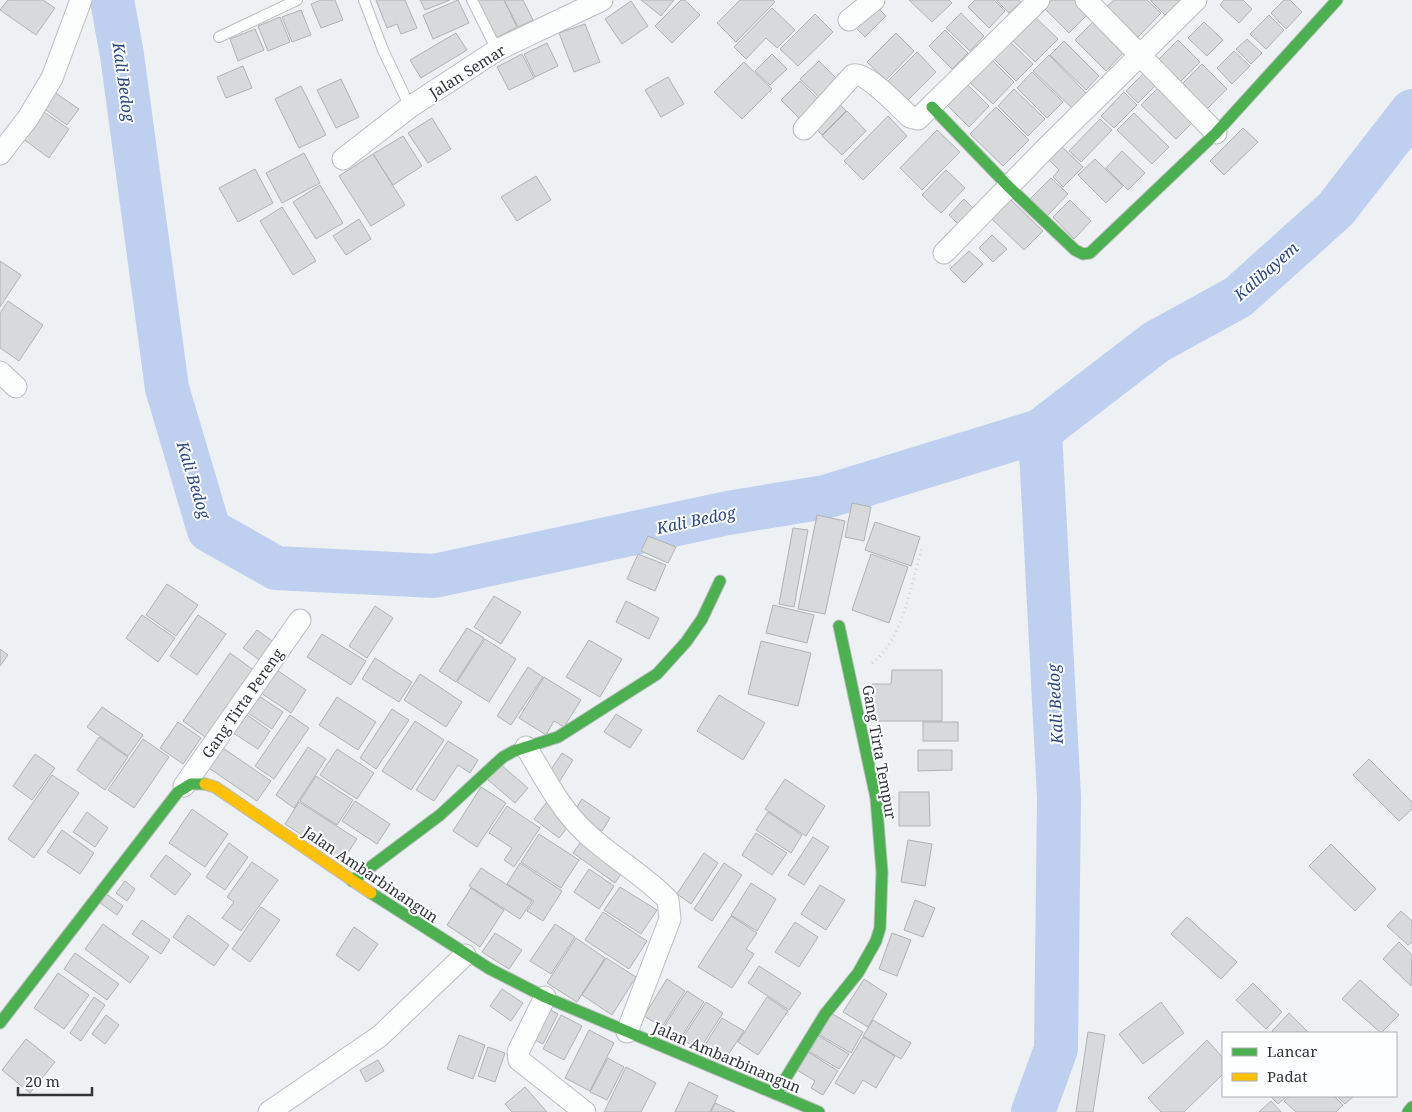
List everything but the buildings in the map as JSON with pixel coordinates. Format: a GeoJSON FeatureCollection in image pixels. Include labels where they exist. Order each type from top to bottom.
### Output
{"type":"FeatureCollection","features":[{"type":"Feature","properties":{"kind":"street"},"geometry":{"type":"LineString","coordinates":[[0,154],[28,118],[52,78],[81,0]]}},
{"type":"Feature","properties":{"kind":"street","name":"Jalan Semar"},"geometry":{"type":"LineString","coordinates":[[343,160],[410,107],[498,50],[602,0]]}},
{"type":"Feature","properties":{"kind":"street"},"geometry":{"type":"LineString","coordinates":[[849,20],[874,0]]}},
{"type":"Feature","properties":{"kind":"street"},"geometry":{"type":"LineString","coordinates":[[804,129],[853,75],[858,74],[868,79],[914,120],[922,116],[1039,0]]}},
{"type":"Feature","properties":{"kind":"street"},"geometry":{"type":"LineString","coordinates":[[1086,0],[1216,132]]}},
{"type":"Feature","properties":{"kind":"street"},"geometry":{"type":"LineString","coordinates":[[944,253],[1196,0]]}},
{"type":"Feature","properties":{"kind":"street"},"geometry":{"type":"LineString","coordinates":[[932,107],[1075,250],[1086,254],[1090,253],[1216,132],[1337,0]]}},
{"type":"Feature","properties":{"kind":"street"},"geometry":{"type":"LineString","coordinates":[[0,372],[16,387]]}},
{"type":"Feature","properties":{"kind":"street"},"geometry":{"type":"LineString","coordinates":[[352,881],[440,815],[493,765],[514,751],[558,737],[613,700],[657,674],[675,656],[696,627],[720,581]]}},
{"type":"Feature","properties":{"kind":"street","name":"Gang Tirta Pereng"},"geometry":{"type":"LineString","coordinates":[[184,786],[300,620]]}},
{"type":"Feature","properties":{"kind":"street","name":"Gang Tirta Tempur"},"geometry":{"type":"LineString","coordinates":[[776,1094],[825,1014],[858,974],[876,941],[880,928],[882,872],[876,798],[852,678],[839,626]]}},
{"type":"Feature","properties":{"kind":"street"},"geometry":{"type":"LineString","coordinates":[[526,747],[572,819],[586,834],[642,876],[668,900],[671,909],[666,931],[627,1032]]}},
{"type":"Feature","properties":{"kind":"street","name":"Jalan Ambarbinangun"},"geometry":{"type":"LineString","coordinates":[[184,786],[198,782],[215,787],[352,881],[465,955],[545,997],[819,1112]]}},
{"type":"Feature","properties":{"kind":"street"},"geometry":{"type":"LineString","coordinates":[[0,1023],[184,786]]}},
{"type":"Feature","properties":{"kind":"street"},"geometry":{"type":"LineString","coordinates":[[269,1112],[380,1036],[465,955]]}},
{"type":"Feature","properties":{"kind":"street"},"geometry":{"type":"LineString","coordinates":[[545,997],[518,1052],[519,1060],[584,1112]]}},
{"type":"Feature","properties":{"kind":"street"},"geometry":{"type":"LineString","coordinates":[[1408,1112],[1412,1107]]}},
{"type":"Feature","properties":{"kind":"lane"},"geometry":{"type":"LineString","coordinates":[[219,37],[297,0]]}},
{"type":"Feature","properties":{"kind":"lane"},"geometry":{"type":"LineString","coordinates":[[364,0],[383,50],[410,107]]}},
{"type":"Feature","properties":{"kind":"lane"},"geometry":{"type":"LineString","coordinates":[[472,0],[498,50]]}},
{"type":"Feature","properties":{"kind":"path"},"geometry":{"type":"LineString","coordinates":[[852,678],[890,647],[922,548]]}},
{"type":"Feature","properties":{"kind":"waterway","name":"Kali Bedog"},"geometry":{"type":"LineString","coordinates":[[112,0],[122,55],[167,388],[209,530],[276,568],[434,576],[728,513],[825,497],[1040,431],[1059,797],[1056,1049],[1033,1112]]}},
{"type":"Feature","properties":{"kind":"waterway","name":"Kalibayem"},"geometry":{"type":"LineString","coordinates":[[1040,431],[1156,342],[1238,297],[1336,209],[1412,111]]}},
{"type":"Feature","properties":{"kind":"traffic: fast"},"geometry":{"type":"LineString","coordinates":[[932,107],[1009,187],[1075,250],[1083,254],[1090,253],[1216,133],[1337,0]]}},
{"type":"Feature","properties":{"kind":"traffic: fast"},"geometry":{"type":"LineString","coordinates":[[352,881],[440,815],[503,757],[514,751],[558,737],[657,674],[686,642],[702,619],[720,581]]}},
{"type":"Feature","properties":{"kind":"traffic: fast"},"geometry":{"type":"LineString","coordinates":[[776,1094],[825,1014],[858,973],[876,941],[880,928],[882,872],[876,798],[839,626]]}},
{"type":"Feature","properties":{"kind":"traffic: fast"},"geometry":{"type":"LineString","coordinates":[[0,1023],[178,792],[191,784],[205,784]]}},
{"type":"Feature","properties":{"kind":"traffic: fast"},"geometry":{"type":"LineString","coordinates":[[371,893],[490,969],[545,997],[819,1112]]}},
{"type":"Feature","properties":{"kind":"traffic: fast"},"geometry":{"type":"LineString","coordinates":[[1408,1112],[1412,1107]]}},
{"type":"Feature","properties":{"kind":"traffic: slow"},"geometry":{"type":"LineString","coordinates":[[205,784],[215,787],[371,893]]}}]}
